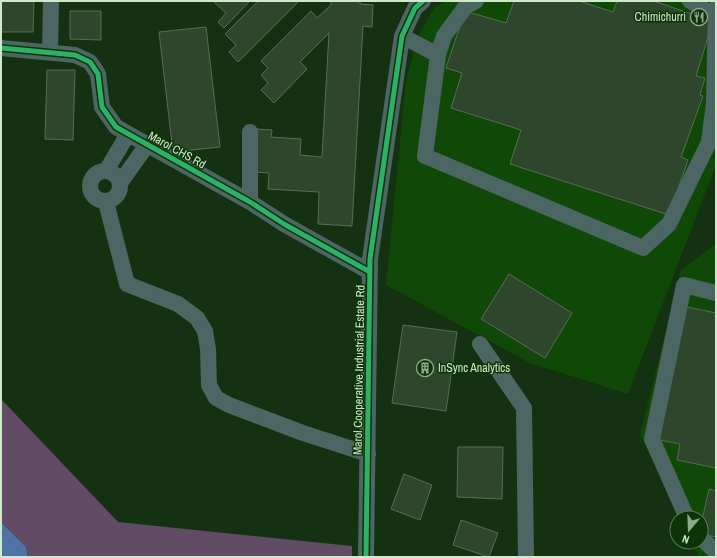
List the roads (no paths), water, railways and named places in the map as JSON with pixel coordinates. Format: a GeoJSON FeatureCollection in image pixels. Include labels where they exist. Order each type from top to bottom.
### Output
{"type":"FeatureCollection","features":[{"type":"Feature","properties":{"kind":"street"},"geometry":{"type":"LineString","coordinates":[[50,52],[51,1]]}},
{"type":"Feature","properties":{"kind":"street"},"geometry":{"type":"LineString","coordinates":[[476,1],[466,6],[444,36],[438,55],[425,156],[643,248],[669,224],[709,142],[714,103],[715,12],[690,1]]}},
{"type":"Feature","properties":{"kind":"street","name":"Marol Cooperative Industrial Estate Rd"},"geometry":{"type":"LineString","coordinates":[[366,557],[370,259],[402,36],[415,3]]}},
{"type":"Feature","properties":{"kind":"street"},"geometry":{"type":"LineString","coordinates":[[402,36],[438,55]]}},
{"type":"Feature","properties":{"kind":"street","name":"Marol CHS Rd"},"geometry":{"type":"LineString","coordinates":[[1,48],[76,55],[90,62],[98,74],[102,107],[116,127],[250,202],[284,224],[370,272]]}},
{"type":"Feature","properties":{"kind":"street"},"geometry":{"type":"LineString","coordinates":[[250,132],[250,202]]}},
{"type":"Feature","properties":{"kind":"street"},"geometry":{"type":"LineString","coordinates":[[106,171],[128,134]]}},
{"type":"Feature","properties":{"kind":"street"},"geometry":{"type":"LineString","coordinates":[[120,183],[115,175],[106,171],[96,173],[90,181],[92,195],[96,199],[106,202],[118,194],[120,183],[147,145]]}},
{"type":"Feature","properties":{"kind":"street"},"geometry":{"type":"LineString","coordinates":[[106,202],[127,284],[178,304],[197,318],[205,331],[208,349],[209,385],[216,398],[228,405],[303,433],[368,454]]}},
{"type":"Feature","properties":{"kind":"street"},"geometry":{"type":"LineString","coordinates":[[683,510],[652,439],[684,285],[716,294]]}},
{"type":"Feature","properties":{"kind":"street"},"geometry":{"type":"LineString","coordinates":[[480,344],[524,408],[526,557]]}},
{"type":"Feature","properties":{"kind":"water"},"geometry":{"type":"Polygon","coordinates":[[[1,522],[26,547],[28,557],[1,557],[1,522]]]}},
{"type":"Feature","properties":{"kind":"place","name":"Chimichurri"},"geometry":{"type":"Point","coordinates":[699,17]}},
{"type":"Feature","properties":{"kind":"place","name":"InSync Analytics"},"geometry":{"type":"Point","coordinates":[425,368]}}]}
